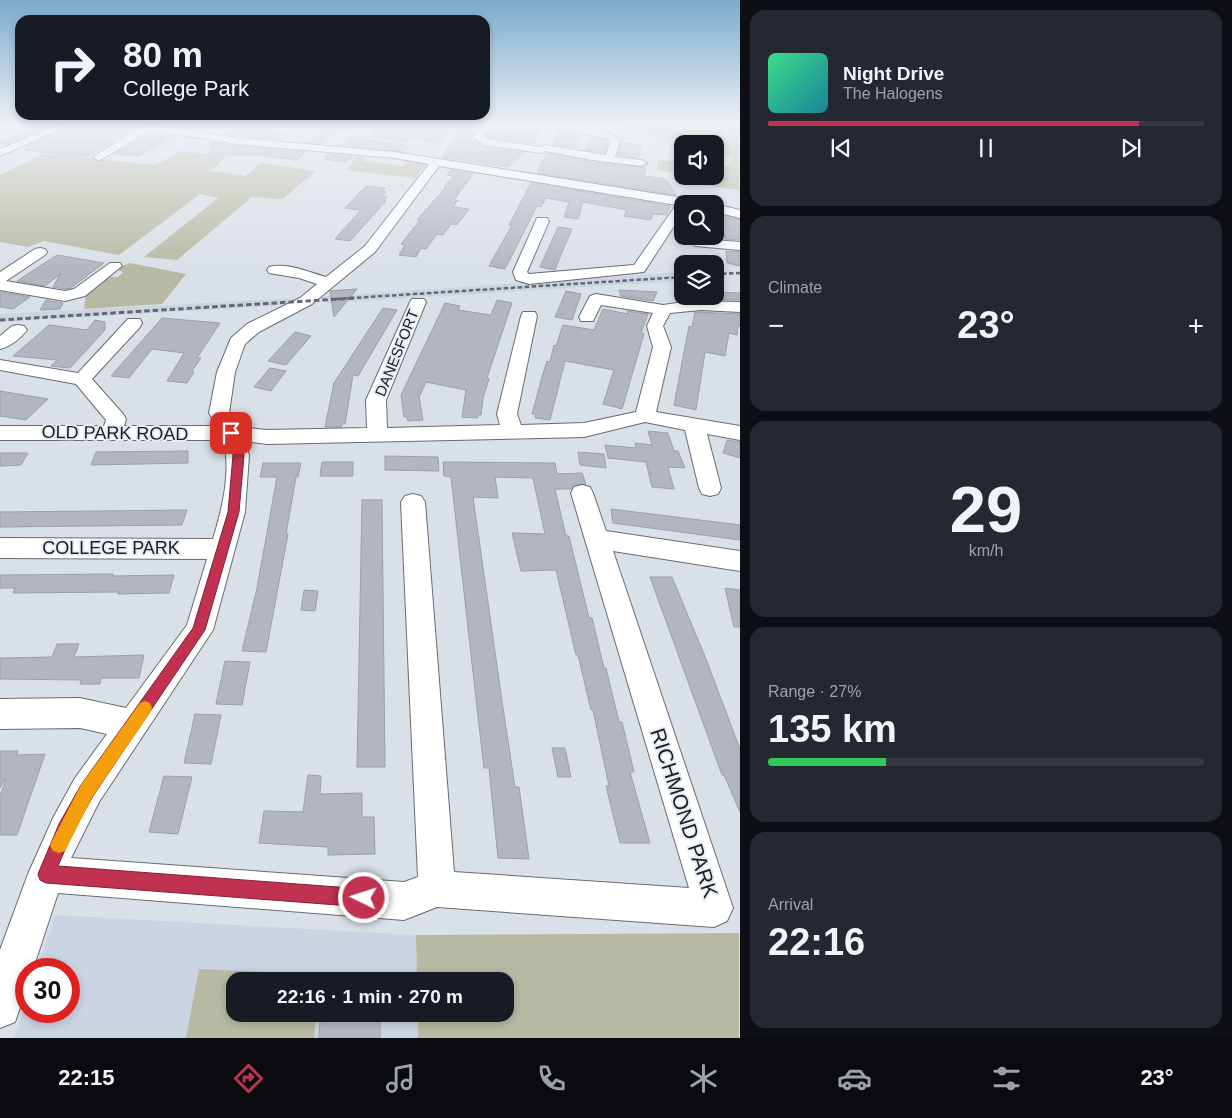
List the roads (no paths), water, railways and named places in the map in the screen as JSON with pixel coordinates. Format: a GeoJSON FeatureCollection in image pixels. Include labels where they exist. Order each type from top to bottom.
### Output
{"type":"FeatureCollection","features":[{"type":"Feature","properties":{"kind":"street"},"geometry":{"type":"LineString","coordinates":[[2,994],[46,874],[65,830],[87,790],[199,630],[233,512],[238,455],[231,433],[219,413],[226,372],[237,342],[253,328],[306,301],[370,249],[427,174]]}},
{"type":"Feature","properties":{"kind":"street"},"geometry":{"type":"LineString","coordinates":[[511,174],[674,201]]}},
{"type":"Feature","properties":{"kind":"street"},"geometry":{"type":"LineString","coordinates":[[724,210],[740,214]]}},
{"type":"Feature","properties":{"kind":"street"},"geometry":{"type":"LineString","coordinates":[[542,221],[520,272],[521,277],[529,279],[640,269],[674,221]]}},
{"type":"Feature","properties":{"kind":"street"},"geometry":{"type":"LineString","coordinates":[[724,245],[740,246]]}},
{"type":"Feature","properties":{"kind":"street"},"geometry":{"type":"LineString","coordinates":[[0,279],[40,252]]}},
{"type":"Feature","properties":{"kind":"street"},"geometry":{"type":"LineString","coordinates":[[0,285],[65,296],[79,293],[116,266]]}},
{"type":"Feature","properties":{"kind":"street"},"geometry":{"type":"LineString","coordinates":[[274,270],[301,274],[330,283]]}},
{"type":"Feature","properties":{"kind":"street"},"geometry":{"type":"LineString","coordinates":[[587,317],[596,299],[663,310],[692,305],[740,307]]}},
{"type":"Feature","properties":{"kind":"street","name":"DANESFORT"},"geometry":{"type":"LineString","coordinates":[[377,436],[376,400],[418,302]]}},
{"type":"Feature","properties":{"kind":"street"},"geometry":{"type":"LineString","coordinates":[[645,416],[662,347],[655,326],[663,310]]}},
{"type":"Feature","properties":{"kind":"street"},"geometry":{"type":"LineString","coordinates":[[513,433],[507,414],[528,316]]}},
{"type":"Feature","properties":{"kind":"street"},"geometry":{"type":"LineString","coordinates":[[82,378],[134,323]]}},
{"type":"Feature","properties":{"kind":"street"},"geometry":{"type":"LineString","coordinates":[[0,344],[18,330]]}},
{"type":"Feature","properties":{"kind":"street"},"geometry":{"type":"LineString","coordinates":[[0,364],[82,378],[116,419],[112,432]]}},
{"type":"Feature","properties":{"kind":"street"},"geometry":{"type":"LineString","coordinates":[[231,433],[267,437],[513,433],[584,430],[645,416],[740,433]]}},
{"type":"Feature","properties":{"kind":"street"},"geometry":{"type":"LineString","coordinates":[[694,425],[710,488]]}},
{"type":"Feature","properties":{"kind":"street","name":"OLD PARK ROAD"},"geometry":{"type":"LineString","coordinates":[[0,433],[231,433]]}},
{"type":"Feature","properties":{"kind":"street","name":"RICHMOND PARK"},"geometry":{"type":"LineString","coordinates":[[46,874],[404,901],[437,889],[714,908],[582,493]]}},
{"type":"Feature","properties":{"kind":"street"},"geometry":{"type":"LineString","coordinates":[[413,502],[437,889]]}},
{"type":"Feature","properties":{"kind":"street"},"geometry":{"type":"LineString","coordinates":[[597,539],[740,561]]}},
{"type":"Feature","properties":{"kind":"street","name":"COLLEGE PARK"},"geometry":{"type":"LineString","coordinates":[[0,548],[223,548]]}},
{"type":"Feature","properties":{"kind":"street"},"geometry":{"type":"LineString","coordinates":[[0,714],[80,713],[133,725]]}},
{"type":"Feature","properties":{"kind":"railway"},"geometry":{"type":"LineString","coordinates":[[724,274],[740,273]]}},
{"type":"Feature","properties":{"kind":"railway"},"geometry":{"type":"LineString","coordinates":[[336,299],[674,278]]}},
{"type":"Feature","properties":{"kind":"railway"},"geometry":{"type":"LineString","coordinates":[[0,320],[356,298]]}}]}
